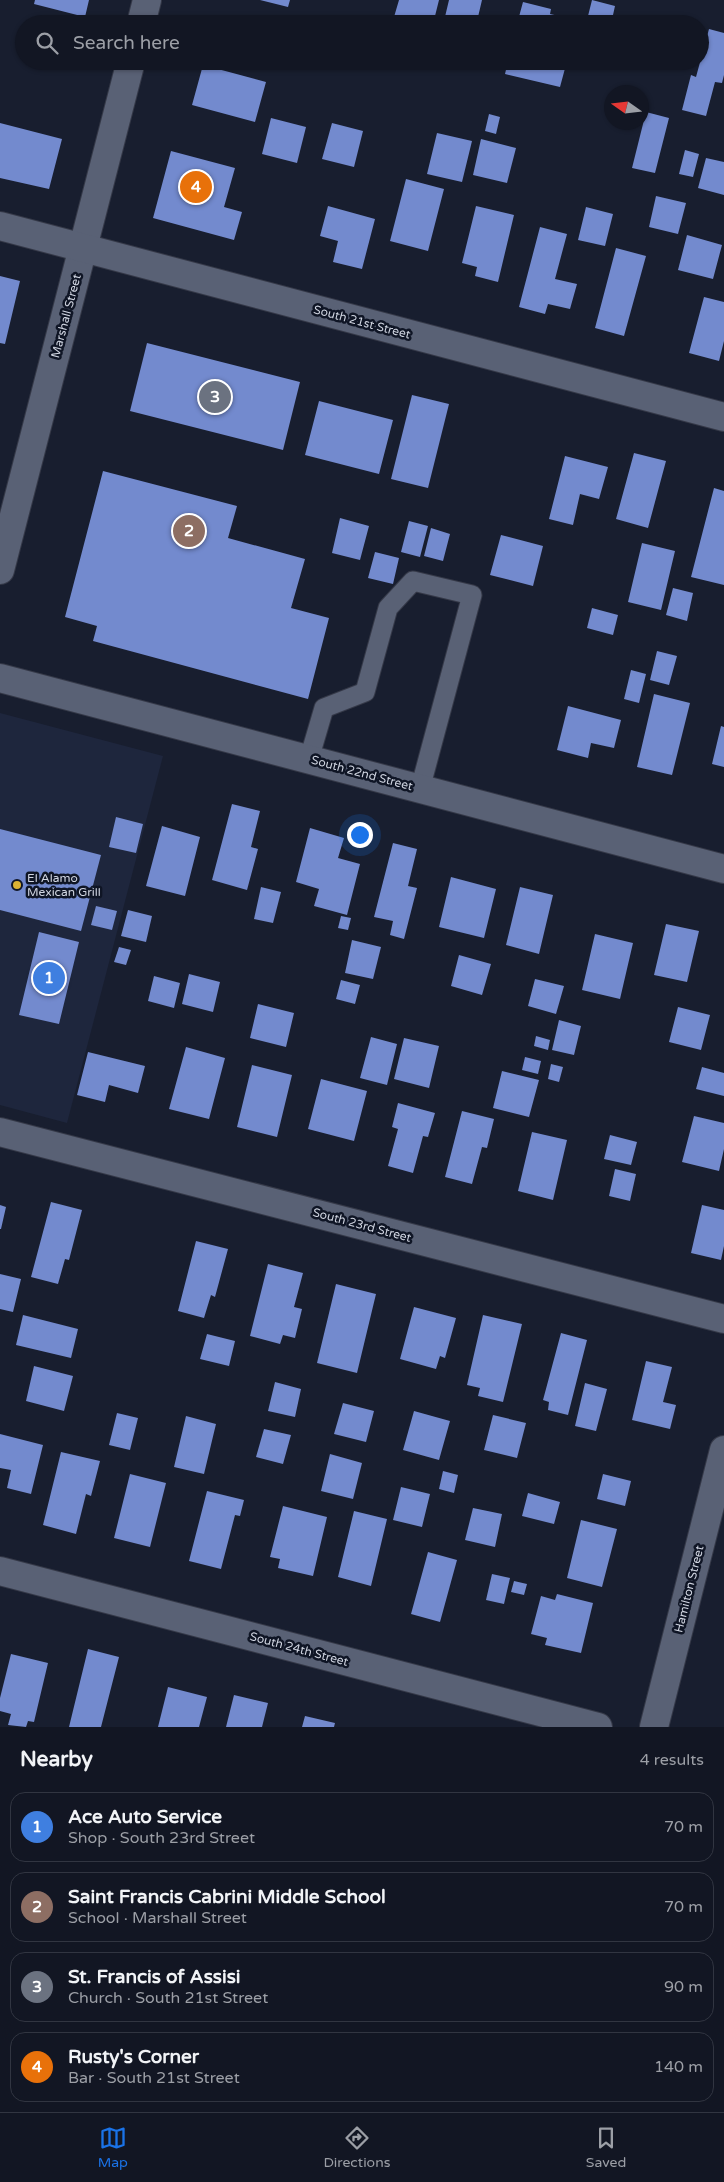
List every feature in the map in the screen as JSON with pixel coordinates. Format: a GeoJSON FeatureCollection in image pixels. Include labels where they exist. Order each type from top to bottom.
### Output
{"type":"FeatureCollection","features":[{"type":"Feature","properties":{"kind":"street"},"geometry":{"type":"LineString","coordinates":[[142,15],[146,0]]}},
{"type":"Feature","properties":{"kind":"street","name":"Marshall Street"},"geometry":{"type":"LineString","coordinates":[[0,570],[129,70]]}},
{"type":"Feature","properties":{"kind":"street","name":"South 21st Street"},"geometry":{"type":"LineString","coordinates":[[0,226],[724,417]]}},
{"type":"Feature","properties":{"kind":"street","name":"South 22nd Street"},"geometry":{"type":"LineString","coordinates":[[0,678],[724,869]]}},
{"type":"Feature","properties":{"kind":"street","name":"South 23rd Street"},"geometry":{"type":"LineString","coordinates":[[0,1132],[724,1319]]}},
{"type":"Feature","properties":{"kind":"street","name":"Hamilton Street"},"geometry":{"type":"LineString","coordinates":[[654,1727],[724,1450]]}},
{"type":"Feature","properties":{"kind":"street","name":"South 24th Street"},"geometry":{"type":"LineString","coordinates":[[0,1571],[598,1727]]}},
{"type":"Feature","properties":{"kind":"lane"},"geometry":{"type":"LineString","coordinates":[[309,759],[324,708],[365,692],[388,608],[413,581],[472,595],[420,789]]}},
{"type":"Feature","properties":{"kind":"shaded area"},"geometry":{"type":"Polygon","coordinates":[[[0,713],[163,756],[67,1123],[0,1105],[0,713]]]}},
{"type":"Feature","properties":{"kind":"building"},"geometry":{"type":"Polygon","coordinates":[[[35,0],[89,0],[85,15],[77,15],[34,4],[35,0]]]}},
{"type":"Feature","properties":{"kind":"building"},"geometry":{"type":"Polygon","coordinates":[[[260,0],[290,0],[288,7],[260,0]]]}},
{"type":"Feature","properties":{"kind":"building"},"geometry":{"type":"Polygon","coordinates":[[[399,0],[439,0],[435,15],[395,15],[399,0]]]}},
{"type":"Feature","properties":{"kind":"building"},"geometry":{"type":"Polygon","coordinates":[[[449,0],[482,0],[478,15],[445,15],[449,0]]]}},
{"type":"Feature","properties":{"kind":"building"},"geometry":{"type":"Polygon","coordinates":[[[592,0],[615,6],[613,15],[588,15],[592,0]]]}},
{"type":"Feature","properties":{"kind":"building"},"geometry":{"type":"Polygon","coordinates":[[[523,2],[551,9],[550,14],[554,15],[519,15],[523,2]]]}},
{"type":"Feature","properties":{"kind":"building"},"geometry":{"type":"Polygon","coordinates":[[[709,29],[724,33],[724,75],[722,83],[715,82],[706,116],[682,110],[691,75],[696,77],[698,70],[709,70],[709,29]]]}},
{"type":"Feature","properties":{"kind":"building"},"geometry":{"type":"Polygon","coordinates":[[[202,70],[222,70],[266,82],[255,122],[192,105],[202,70]]]}},
{"type":"Feature","properties":{"kind":"building"},"geometry":{"type":"Polygon","coordinates":[[[506,70],[565,70],[560,87],[505,74],[506,70]]]}},
{"type":"Feature","properties":{"kind":"building"},"geometry":{"type":"Polygon","coordinates":[[[649,113],[669,118],[655,173],[632,168],[642,130],[649,130],[649,113]]]}},
{"type":"Feature","properties":{"kind":"building"},"geometry":{"type":"Polygon","coordinates":[[[489,114],[500,117],[496,134],[485,131],[489,114]]]}},
{"type":"Feature","properties":{"kind":"building"},"geometry":{"type":"Polygon","coordinates":[[[271,118],[306,127],[297,163],[262,154],[271,118]]]}},
{"type":"Feature","properties":{"kind":"building"},"geometry":{"type":"Polygon","coordinates":[[[0,123],[62,139],[49,189],[0,178],[0,123]]]}},
{"type":"Feature","properties":{"kind":"building"},"geometry":{"type":"Polygon","coordinates":[[[332,123],[363,131],[354,167],[322,159],[332,123]]]}},
{"type":"Feature","properties":{"kind":"building"},"geometry":{"type":"Polygon","coordinates":[[[437,133],[472,141],[462,182],[427,174],[437,133]]]}},
{"type":"Feature","properties":{"kind":"building"},"geometry":{"type":"Polygon","coordinates":[[[481,139],[516,148],[507,183],[473,175],[481,139]]]}},
{"type":"Feature","properties":{"kind":"building"},"geometry":{"type":"Polygon","coordinates":[[[685,150],[699,154],[693,177],[679,174],[685,150]]]}},
{"type":"Feature","properties":{"kind":"building"},"geometry":{"type":"Polygon","coordinates":[[[171,151],[235,168],[224,207],[242,212],[234,240],[153,218],[171,151]]]}},
{"type":"Feature","properties":{"kind":"building"},"geometry":{"type":"Polygon","coordinates":[[[706,158],[724,162],[724,195],[698,188],[706,158]]]}},
{"type":"Feature","properties":{"kind":"building"},"geometry":{"type":"Polygon","coordinates":[[[406,179],[444,189],[428,251],[390,241],[406,179]]]}},
{"type":"Feature","properties":{"kind":"building"},"geometry":{"type":"Polygon","coordinates":[[[656,196],[686,203],[678,234],[649,227],[656,196]]]}},
{"type":"Feature","properties":{"kind":"building"},"geometry":{"type":"Polygon","coordinates":[[[328,206],[375,219],[362,269],[333,262],[338,241],[320,236],[328,206]]]}},
{"type":"Feature","properties":{"kind":"building"},"geometry":{"type":"Polygon","coordinates":[[[476,206],[514,215],[498,282],[475,276],[477,267],[462,263],[476,206]]]}},
{"type":"Feature","properties":{"kind":"building"},"geometry":{"type":"Polygon","coordinates":[[[586,207],[613,214],[605,246],[578,240],[586,207]]]}},
{"type":"Feature","properties":{"kind":"building"},"geometry":{"type":"Polygon","coordinates":[[[540,227],[567,234],[555,279],[577,284],[570,309],[548,304],[545,314],[519,307],[540,227]]]}},
{"type":"Feature","properties":{"kind":"building"},"geometry":{"type":"Polygon","coordinates":[[[687,235],[722,245],[713,279],[678,270],[687,235]]]}},
{"type":"Feature","properties":{"kind":"building"},"geometry":{"type":"Polygon","coordinates":[[[616,248],[646,256],[624,336],[595,328],[616,248]]]}},
{"type":"Feature","properties":{"kind":"building"},"geometry":{"type":"Polygon","coordinates":[[[0,276],[20,281],[5,344],[0,343],[0,276]]]}},
{"type":"Feature","properties":{"kind":"building"},"geometry":{"type":"Polygon","coordinates":[[[704,297],[724,302],[724,341],[719,361],[689,353],[704,297]]]}},
{"type":"Feature","properties":{"kind":"building"},"geometry":{"type":"Polygon","coordinates":[[[147,343],[300,382],[283,450],[130,411],[147,343]]]}},
{"type":"Feature","properties":{"kind":"building"},"geometry":{"type":"Polygon","coordinates":[[[412,395],[449,404],[428,488],[391,479],[412,395]]]}},
{"type":"Feature","properties":{"kind":"building"},"geometry":{"type":"Polygon","coordinates":[[[319,401],[393,420],[379,474],[305,455],[319,401]]]}},
{"type":"Feature","properties":{"kind":"building"},"geometry":{"type":"Polygon","coordinates":[[[634,453],[666,461],[648,528],[616,519],[634,453]]]}},
{"type":"Feature","properties":{"kind":"building"},"geometry":{"type":"Polygon","coordinates":[[[565,456],[608,467],[599,499],[580,494],[573,525],[549,519],[565,456]]]}},
{"type":"Feature","properties":{"kind":"building"},"geometry":{"type":"Polygon","coordinates":[[[103,471],[237,506],[228,538],[305,559],[291,608],[329,618],[308,699],[93,641],[97,626],[65,617],[103,471]]]}},
{"type":"Feature","properties":{"kind":"building"},"geometry":{"type":"Polygon","coordinates":[[[714,488],[724,491],[724,585],[691,577],[714,488]]]}},
{"type":"Feature","properties":{"kind":"building"},"geometry":{"type":"Polygon","coordinates":[[[340,518],[369,526],[360,560],[332,553],[340,518]]]}},
{"type":"Feature","properties":{"kind":"building"},"geometry":{"type":"Polygon","coordinates":[[[409,521],[428,526],[420,557],[401,552],[409,521]]]}},
{"type":"Feature","properties":{"kind":"building"},"geometry":{"type":"Polygon","coordinates":[[[431,528],[450,534],[443,561],[424,556],[431,528]]]}},
{"type":"Feature","properties":{"kind":"building"},"geometry":{"type":"Polygon","coordinates":[[[501,535],[543,546],[533,586],[490,575],[501,535]]]}},
{"type":"Feature","properties":{"kind":"building"},"geometry":{"type":"Polygon","coordinates":[[[642,543],[675,551],[661,610],[628,602],[642,543]]]}},
{"type":"Feature","properties":{"kind":"building"},"geometry":{"type":"Polygon","coordinates":[[[375,552],[399,558],[393,584],[368,578],[375,552]]]}},
{"type":"Feature","properties":{"kind":"building"},"geometry":{"type":"Polygon","coordinates":[[[673,588],[693,593],[687,621],[666,615],[673,588]]]}},
{"type":"Feature","properties":{"kind":"building"},"geometry":{"type":"Polygon","coordinates":[[[592,608],[618,615],[613,635],[587,628],[592,608]]]}},
{"type":"Feature","properties":{"kind":"building"},"geometry":{"type":"Polygon","coordinates":[[[657,651],[677,656],[669,685],[650,680],[657,651]]]}},
{"type":"Feature","properties":{"kind":"building"},"geometry":{"type":"Polygon","coordinates":[[[631,670],[646,674],[639,703],[624,699],[631,670]]]}},
{"type":"Feature","properties":{"kind":"building"},"geometry":{"type":"Polygon","coordinates":[[[654,694],[690,703],[672,775],[637,767],[654,694]]]}},
{"type":"Feature","properties":{"kind":"building"},"geometry":{"type":"Polygon","coordinates":[[[568,706],[621,720],[614,748],[591,743],[588,758],[557,750],[568,706]]]}},
{"type":"Feature","properties":{"kind":"building"},"geometry":{"type":"Polygon","coordinates":[[[721,726],[724,727],[724,767],[712,764],[721,726]]]}},
{"type":"Feature","properties":{"kind":"building"},"geometry":{"type":"Polygon","coordinates":[[[232,804],[260,811],[251,847],[258,849],[247,890],[212,880],[232,804]]]}},
{"type":"Feature","properties":{"kind":"building"},"geometry":{"type":"Polygon","coordinates":[[[116,817],[143,824],[136,853],[109,847],[116,817]]]}},
{"type":"Feature","properties":{"kind":"building"},"geometry":{"type":"Polygon","coordinates":[[[162,826],[200,837],[185,896],[146,886],[162,826]]]}},
{"type":"Feature","properties":{"kind":"building"},"geometry":{"type":"Polygon","coordinates":[[[310,828],[344,838],[338,858],[360,864],[347,915],[314,906],[319,889],[296,882],[310,828]]]}},
{"type":"Feature","properties":{"kind":"building"},"geometry":{"type":"Polygon","coordinates":[[[0,829],[101,855],[81,931],[0,910],[0,829]]]}},
{"type":"Feature","properties":{"kind":"building"},"geometry":{"type":"Polygon","coordinates":[[[393,843],[417,849],[408,886],[417,888],[404,939],[390,935],[393,921],[374,917],[393,843]]]}},
{"type":"Feature","properties":{"kind":"building"},"geometry":{"type":"Polygon","coordinates":[[[451,877],[496,889],[484,938],[439,927],[451,877]]]}},
{"type":"Feature","properties":{"kind":"building"},"geometry":{"type":"Polygon","coordinates":[[[261,887],[281,892],[273,923],[254,919],[261,887]]]}},
{"type":"Feature","properties":{"kind":"building"},"geometry":{"type":"Polygon","coordinates":[[[520,887],[553,895],[539,954],[506,945],[520,887]]]}},
{"type":"Feature","properties":{"kind":"building"},"geometry":{"type":"Polygon","coordinates":[[[96,906],[117,911],[112,930],[91,925],[96,906]]]}},
{"type":"Feature","properties":{"kind":"building"},"geometry":{"type":"Polygon","coordinates":[[[128,910],[152,916],[146,942],[121,936],[128,910]]]}},
{"type":"Feature","properties":{"kind":"building"},"geometry":{"type":"Polygon","coordinates":[[[341,916],[351,918],[348,930],[338,928],[341,916]]]}},
{"type":"Feature","properties":{"kind":"building"},"geometry":{"type":"Polygon","coordinates":[[[666,924],[699,931],[687,982],[654,975],[666,924]]]}},
{"type":"Feature","properties":{"kind":"building"},"geometry":{"type":"Polygon","coordinates":[[[39,932],[79,942],[59,1024],[19,1015],[39,932]]]}},
{"type":"Feature","properties":{"kind":"building"},"geometry":{"type":"Polygon","coordinates":[[[595,934],[633,943],[620,999],[582,990],[595,934]]]}},
{"type":"Feature","properties":{"kind":"building"},"geometry":{"type":"Polygon","coordinates":[[[352,940],[381,947],[373,979],[345,973],[352,940]]]}},
{"type":"Feature","properties":{"kind":"building"},"geometry":{"type":"Polygon","coordinates":[[[119,947],[131,950],[126,965],[114,962],[119,947]]]}},
{"type":"Feature","properties":{"kind":"building"},"geometry":{"type":"Polygon","coordinates":[[[459,955],[491,964],[482,995],[451,986],[459,955]]]}},
{"type":"Feature","properties":{"kind":"building"},"geometry":{"type":"Polygon","coordinates":[[[189,974],[220,982],[213,1012],[182,1004],[189,974]]]}},
{"type":"Feature","properties":{"kind":"building"},"geometry":{"type":"Polygon","coordinates":[[[154,976],[180,983],[174,1008],[148,1001],[154,976]]]}},
{"type":"Feature","properties":{"kind":"building"},"geometry":{"type":"Polygon","coordinates":[[[535,979],[564,986],[556,1014],[528,1006],[535,979]]]}},
{"type":"Feature","properties":{"kind":"building"},"geometry":{"type":"Polygon","coordinates":[[[341,980],[360,985],[355,1004],[336,999],[341,980]]]}},
{"type":"Feature","properties":{"kind":"building"},"geometry":{"type":"Polygon","coordinates":[[[258,1004],[294,1013],[286,1047],[250,1038],[258,1004]]]}},
{"type":"Feature","properties":{"kind":"building"},"geometry":{"type":"Polygon","coordinates":[[[678,1007],[710,1015],[701,1050],[669,1042],[678,1007]]]}},
{"type":"Feature","properties":{"kind":"building"},"geometry":{"type":"Polygon","coordinates":[[[559,1020],[581,1026],[574,1055],[552,1050],[559,1020]]]}},
{"type":"Feature","properties":{"kind":"building"},"geometry":{"type":"Polygon","coordinates":[[[536,1036],[550,1040],[548,1050],[534,1046],[536,1036]]]}},
{"type":"Feature","properties":{"kind":"building"},"geometry":{"type":"Polygon","coordinates":[[[371,1037],[397,1044],[387,1085],[360,1078],[371,1037]]]}},
{"type":"Feature","properties":{"kind":"building"},"geometry":{"type":"Polygon","coordinates":[[[404,1038],[439,1046],[429,1088],[394,1079],[404,1038]]]}},
{"type":"Feature","properties":{"kind":"building"},"geometry":{"type":"Polygon","coordinates":[[[186,1047],[225,1058],[209,1119],[169,1109],[186,1047]]]}},
{"type":"Feature","properties":{"kind":"building"},"geometry":{"type":"Polygon","coordinates":[[[88,1052],[145,1066],[138,1093],[109,1085],[105,1102],[77,1095],[88,1052]]]}},
{"type":"Feature","properties":{"kind":"building"},"geometry":{"type":"Polygon","coordinates":[[[525,1057],[541,1061],[538,1074],[522,1070],[525,1057]]]}},
{"type":"Feature","properties":{"kind":"building"},"geometry":{"type":"Polygon","coordinates":[[[551,1064],[563,1067],[559,1082],[548,1079],[551,1064]]]}},
{"type":"Feature","properties":{"kind":"building"},"geometry":{"type":"Polygon","coordinates":[[[252,1065],[292,1075],[277,1137],[237,1127],[252,1065]]]}},
{"type":"Feature","properties":{"kind":"building"},"geometry":{"type":"Polygon","coordinates":[[[702,1067],[724,1073],[724,1096],[696,1089],[702,1067]]]}},
{"type":"Feature","properties":{"kind":"building"},"geometry":{"type":"Polygon","coordinates":[[[502,1071],[539,1080],[529,1117],[493,1108],[502,1071]]]}},
{"type":"Feature","properties":{"kind":"building"},"geometry":{"type":"Polygon","coordinates":[[[321,1079],[367,1091],[354,1141],[308,1129],[321,1079]]]}},
{"type":"Feature","properties":{"kind":"building"},"geometry":{"type":"Polygon","coordinates":[[[398,1103],[435,1113],[428,1137],[423,1136],[413,1173],[388,1166],[398,1129],[392,1127],[398,1103]]]}},
{"type":"Feature","properties":{"kind":"building"},"geometry":{"type":"Polygon","coordinates":[[[462,1111],[494,1119],[487,1148],[482,1147],[472,1184],[445,1177],[462,1111]]]}},
{"type":"Feature","properties":{"kind":"building"},"geometry":{"type":"Polygon","coordinates":[[[694,1116],[724,1123],[724,1149],[719,1171],[682,1162],[694,1116]]]}},
{"type":"Feature","properties":{"kind":"building"},"geometry":{"type":"Polygon","coordinates":[[[532,1132],[567,1140],[553,1200],[518,1191],[532,1132]]]}},
{"type":"Feature","properties":{"kind":"building"},"geometry":{"type":"Polygon","coordinates":[[[610,1135],[637,1142],[631,1165],[604,1159],[610,1135]]]}},
{"type":"Feature","properties":{"kind":"building"},"geometry":{"type":"Polygon","coordinates":[[[615,1169],[636,1174],[630,1201],[609,1196],[615,1169]]]}},
{"type":"Feature","properties":{"kind":"building"},"geometry":{"type":"Polygon","coordinates":[[[51,1202],[82,1210],[69,1260],[65,1259],[58,1284],[31,1277],[51,1202]]]}},
{"type":"Feature","properties":{"kind":"building"},"geometry":{"type":"Polygon","coordinates":[[[0,1205],[6,1207],[1,1229],[0,1229],[0,1205]]]}},
{"type":"Feature","properties":{"kind":"building"},"geometry":{"type":"Polygon","coordinates":[[[702,1205],[724,1210],[724,1246],[721,1260],[691,1253],[702,1205]]]}},
{"type":"Feature","properties":{"kind":"building"},"geometry":{"type":"Polygon","coordinates":[[[196,1241],[228,1249],[215,1297],[211,1295],[204,1318],[178,1311],[196,1241]]]}},
{"type":"Feature","properties":{"kind":"building"},"geometry":{"type":"Polygon","coordinates":[[[268,1264],[303,1273],[294,1307],[302,1309],[295,1338],[283,1335],[280,1344],[250,1336],[268,1264]]]}},
{"type":"Feature","properties":{"kind":"building"},"geometry":{"type":"Polygon","coordinates":[[[0,1274],[21,1279],[13,1312],[0,1309],[0,1274]]]}},
{"type":"Feature","properties":{"kind":"building"},"geometry":{"type":"Polygon","coordinates":[[[336,1284],[376,1294],[357,1373],[317,1363],[336,1284]]]}},
{"type":"Feature","properties":{"kind":"building"},"geometry":{"type":"Polygon","coordinates":[[[414,1307],[456,1318],[445,1358],[440,1356],[436,1369],[400,1359],[414,1307]]]}},
{"type":"Feature","properties":{"kind":"building"},"geometry":{"type":"Polygon","coordinates":[[[23,1315],[78,1329],[71,1358],[16,1345],[23,1315]]]}},
{"type":"Feature","properties":{"kind":"building"},"geometry":{"type":"Polygon","coordinates":[[[483,1315],[522,1324],[503,1402],[478,1396],[480,1388],[467,1385],[483,1315]]]}},
{"type":"Feature","properties":{"kind":"building"},"geometry":{"type":"Polygon","coordinates":[[[561,1333],[587,1340],[568,1415],[548,1410],[549,1402],[543,1400],[561,1333]]]}},
{"type":"Feature","properties":{"kind":"building"},"geometry":{"type":"Polygon","coordinates":[[[207,1334],[235,1341],[229,1366],[200,1359],[207,1334]]]}},
{"type":"Feature","properties":{"kind":"building"},"geometry":{"type":"Polygon","coordinates":[[[646,1361],[672,1367],[663,1402],[676,1405],[670,1429],[632,1420],[646,1361]]]}},
{"type":"Feature","properties":{"kind":"building"},"geometry":{"type":"Polygon","coordinates":[[[34,1366],[73,1376],[64,1411],[26,1401],[34,1366]]]}},
{"type":"Feature","properties":{"kind":"building"},"geometry":{"type":"Polygon","coordinates":[[[275,1382],[301,1389],[295,1417],[268,1411],[275,1382]]]}},
{"type":"Feature","properties":{"kind":"building"},"geometry":{"type":"Polygon","coordinates":[[[585,1383],[607,1389],[596,1431],[575,1426],[585,1383]]]}},
{"type":"Feature","properties":{"kind":"building"},"geometry":{"type":"Polygon","coordinates":[[[343,1403],[374,1411],[366,1442],[334,1434],[343,1403]]]}},
{"type":"Feature","properties":{"kind":"building"},"geometry":{"type":"Polygon","coordinates":[[[414,1411],[450,1421],[439,1460],[403,1450],[414,1411]]]}},
{"type":"Feature","properties":{"kind":"building"},"geometry":{"type":"Polygon","coordinates":[[[117,1413],[138,1418],[130,1450],[109,1445],[117,1413]]]}},
{"type":"Feature","properties":{"kind":"building"},"geometry":{"type":"Polygon","coordinates":[[[493,1415],[526,1423],[517,1458],[484,1450],[493,1415]]]}},
{"type":"Feature","properties":{"kind":"building"},"geometry":{"type":"Polygon","coordinates":[[[186,1416],[216,1424],[204,1474],[174,1467],[186,1416]]]}},
{"type":"Feature","properties":{"kind":"building"},"geometry":{"type":"Polygon","coordinates":[[[264,1429],[291,1435],[283,1464],[256,1457],[264,1429]]]}},
{"type":"Feature","properties":{"kind":"building"},"geometry":{"type":"Polygon","coordinates":[[[0,1434],[43,1445],[31,1494],[7,1488],[11,1470],[0,1468],[0,1434]]]}},
{"type":"Feature","properties":{"kind":"building"},"geometry":{"type":"Polygon","coordinates":[[[61,1452],[100,1461],[91,1496],[86,1494],[76,1534],[43,1525],[61,1452]]]}},
{"type":"Feature","properties":{"kind":"building"},"geometry":{"type":"Polygon","coordinates":[[[330,1454],[362,1463],[353,1499],[321,1491],[330,1454]]]}},
{"type":"Feature","properties":{"kind":"building"},"geometry":{"type":"Polygon","coordinates":[[[443,1471],[458,1475],[454,1493],[439,1489],[443,1471]]]}},
{"type":"Feature","properties":{"kind":"building"},"geometry":{"type":"Polygon","coordinates":[[[130,1474],[166,1483],[150,1547],[114,1538],[130,1474]]]}},
{"type":"Feature","properties":{"kind":"building"},"geometry":{"type":"Polygon","coordinates":[[[603,1474],[631,1481],[625,1506],[597,1499],[603,1474]]]}},
{"type":"Feature","properties":{"kind":"building"},"geometry":{"type":"Polygon","coordinates":[[[401,1487],[430,1494],[422,1527],[393,1520],[401,1487]]]}},
{"type":"Feature","properties":{"kind":"building"},"geometry":{"type":"Polygon","coordinates":[[[207,1491],[244,1500],[240,1516],[235,1515],[221,1569],[189,1561],[207,1491]]]}},
{"type":"Feature","properties":{"kind":"building"},"geometry":{"type":"Polygon","coordinates":[[[528,1493],[560,1502],[554,1524],[522,1516],[528,1493]]]}},
{"type":"Feature","properties":{"kind":"building"},"geometry":{"type":"Polygon","coordinates":[[[283,1506],[327,1517],[313,1576],[278,1568],[280,1559],[270,1557],[283,1506]]]}},
{"type":"Feature","properties":{"kind":"building"},"geometry":{"type":"Polygon","coordinates":[[[473,1508],[502,1514],[495,1547],[465,1540],[473,1508]]]}},
{"type":"Feature","properties":{"kind":"building"},"geometry":{"type":"Polygon","coordinates":[[[354,1511],[387,1519],[371,1586],[338,1577],[354,1511]]]}},
{"type":"Feature","properties":{"kind":"building"},"geometry":{"type":"Polygon","coordinates":[[[581,1520],[617,1529],[602,1587],[567,1578],[581,1520]]]}},
{"type":"Feature","properties":{"kind":"building"},"geometry":{"type":"Polygon","coordinates":[[[428,1552],[457,1560],[440,1622],[411,1614],[428,1552]]]}},
{"type":"Feature","properties":{"kind":"building"},"geometry":{"type":"Polygon","coordinates":[[[492,1574],[510,1578],[504,1604],[486,1600],[492,1574]]]}},
{"type":"Feature","properties":{"kind":"building"},"geometry":{"type":"Polygon","coordinates":[[[514,1581],[527,1584],[524,1595],[511,1592],[514,1581]]]}},
{"type":"Feature","properties":{"kind":"building"},"geometry":{"type":"Polygon","coordinates":[[[557,1594],[593,1603],[581,1653],[545,1645],[547,1638],[531,1634],[541,1596],[555,1600],[557,1594]]]}},
{"type":"Feature","properties":{"kind":"building"},"geometry":{"type":"Polygon","coordinates":[[[88,1649],[119,1657],[101,1727],[69,1727],[88,1649]]]}},
{"type":"Feature","properties":{"kind":"building"},"geometry":{"type":"Polygon","coordinates":[[[11,1654],[48,1663],[34,1722],[28,1721],[26,1727],[8,1725],[11,1714],[0,1711],[0,1698],[11,1654]]]}},
{"type":"Feature","properties":{"kind":"building"},"geometry":{"type":"Polygon","coordinates":[[[168,1687],[207,1697],[199,1727],[158,1727],[168,1687]]]}},
{"type":"Feature","properties":{"kind":"building"},"geometry":{"type":"Polygon","coordinates":[[[234,1695],[268,1703],[262,1727],[226,1727],[234,1695]]]}},
{"type":"Feature","properties":{"kind":"building"},"geometry":{"type":"Polygon","coordinates":[[[305,1716],[335,1723],[334,1727],[302,1727],[305,1716]]]}},
{"type":"Feature","properties":{"kind":"place","name":"Rusty's Corner"},"geometry":{"type":"Point","coordinates":[196,187]}},
{"type":"Feature","properties":{"kind":"place","name":"St. Francis of Assisi"},"geometry":{"type":"Point","coordinates":[215,397]}},
{"type":"Feature","properties":{"kind":"place","name":"Saint Francis Cabrini Middle School"},"geometry":{"type":"Point","coordinates":[189,531]}},
{"type":"Feature","properties":{"kind":"place","name":"El Alamo Mexican Grill"},"geometry":{"type":"Point","coordinates":[17,885]}},
{"type":"Feature","properties":{"kind":"place","name":"Ace Auto Service"},"geometry":{"type":"Point","coordinates":[49,978]}}]}
